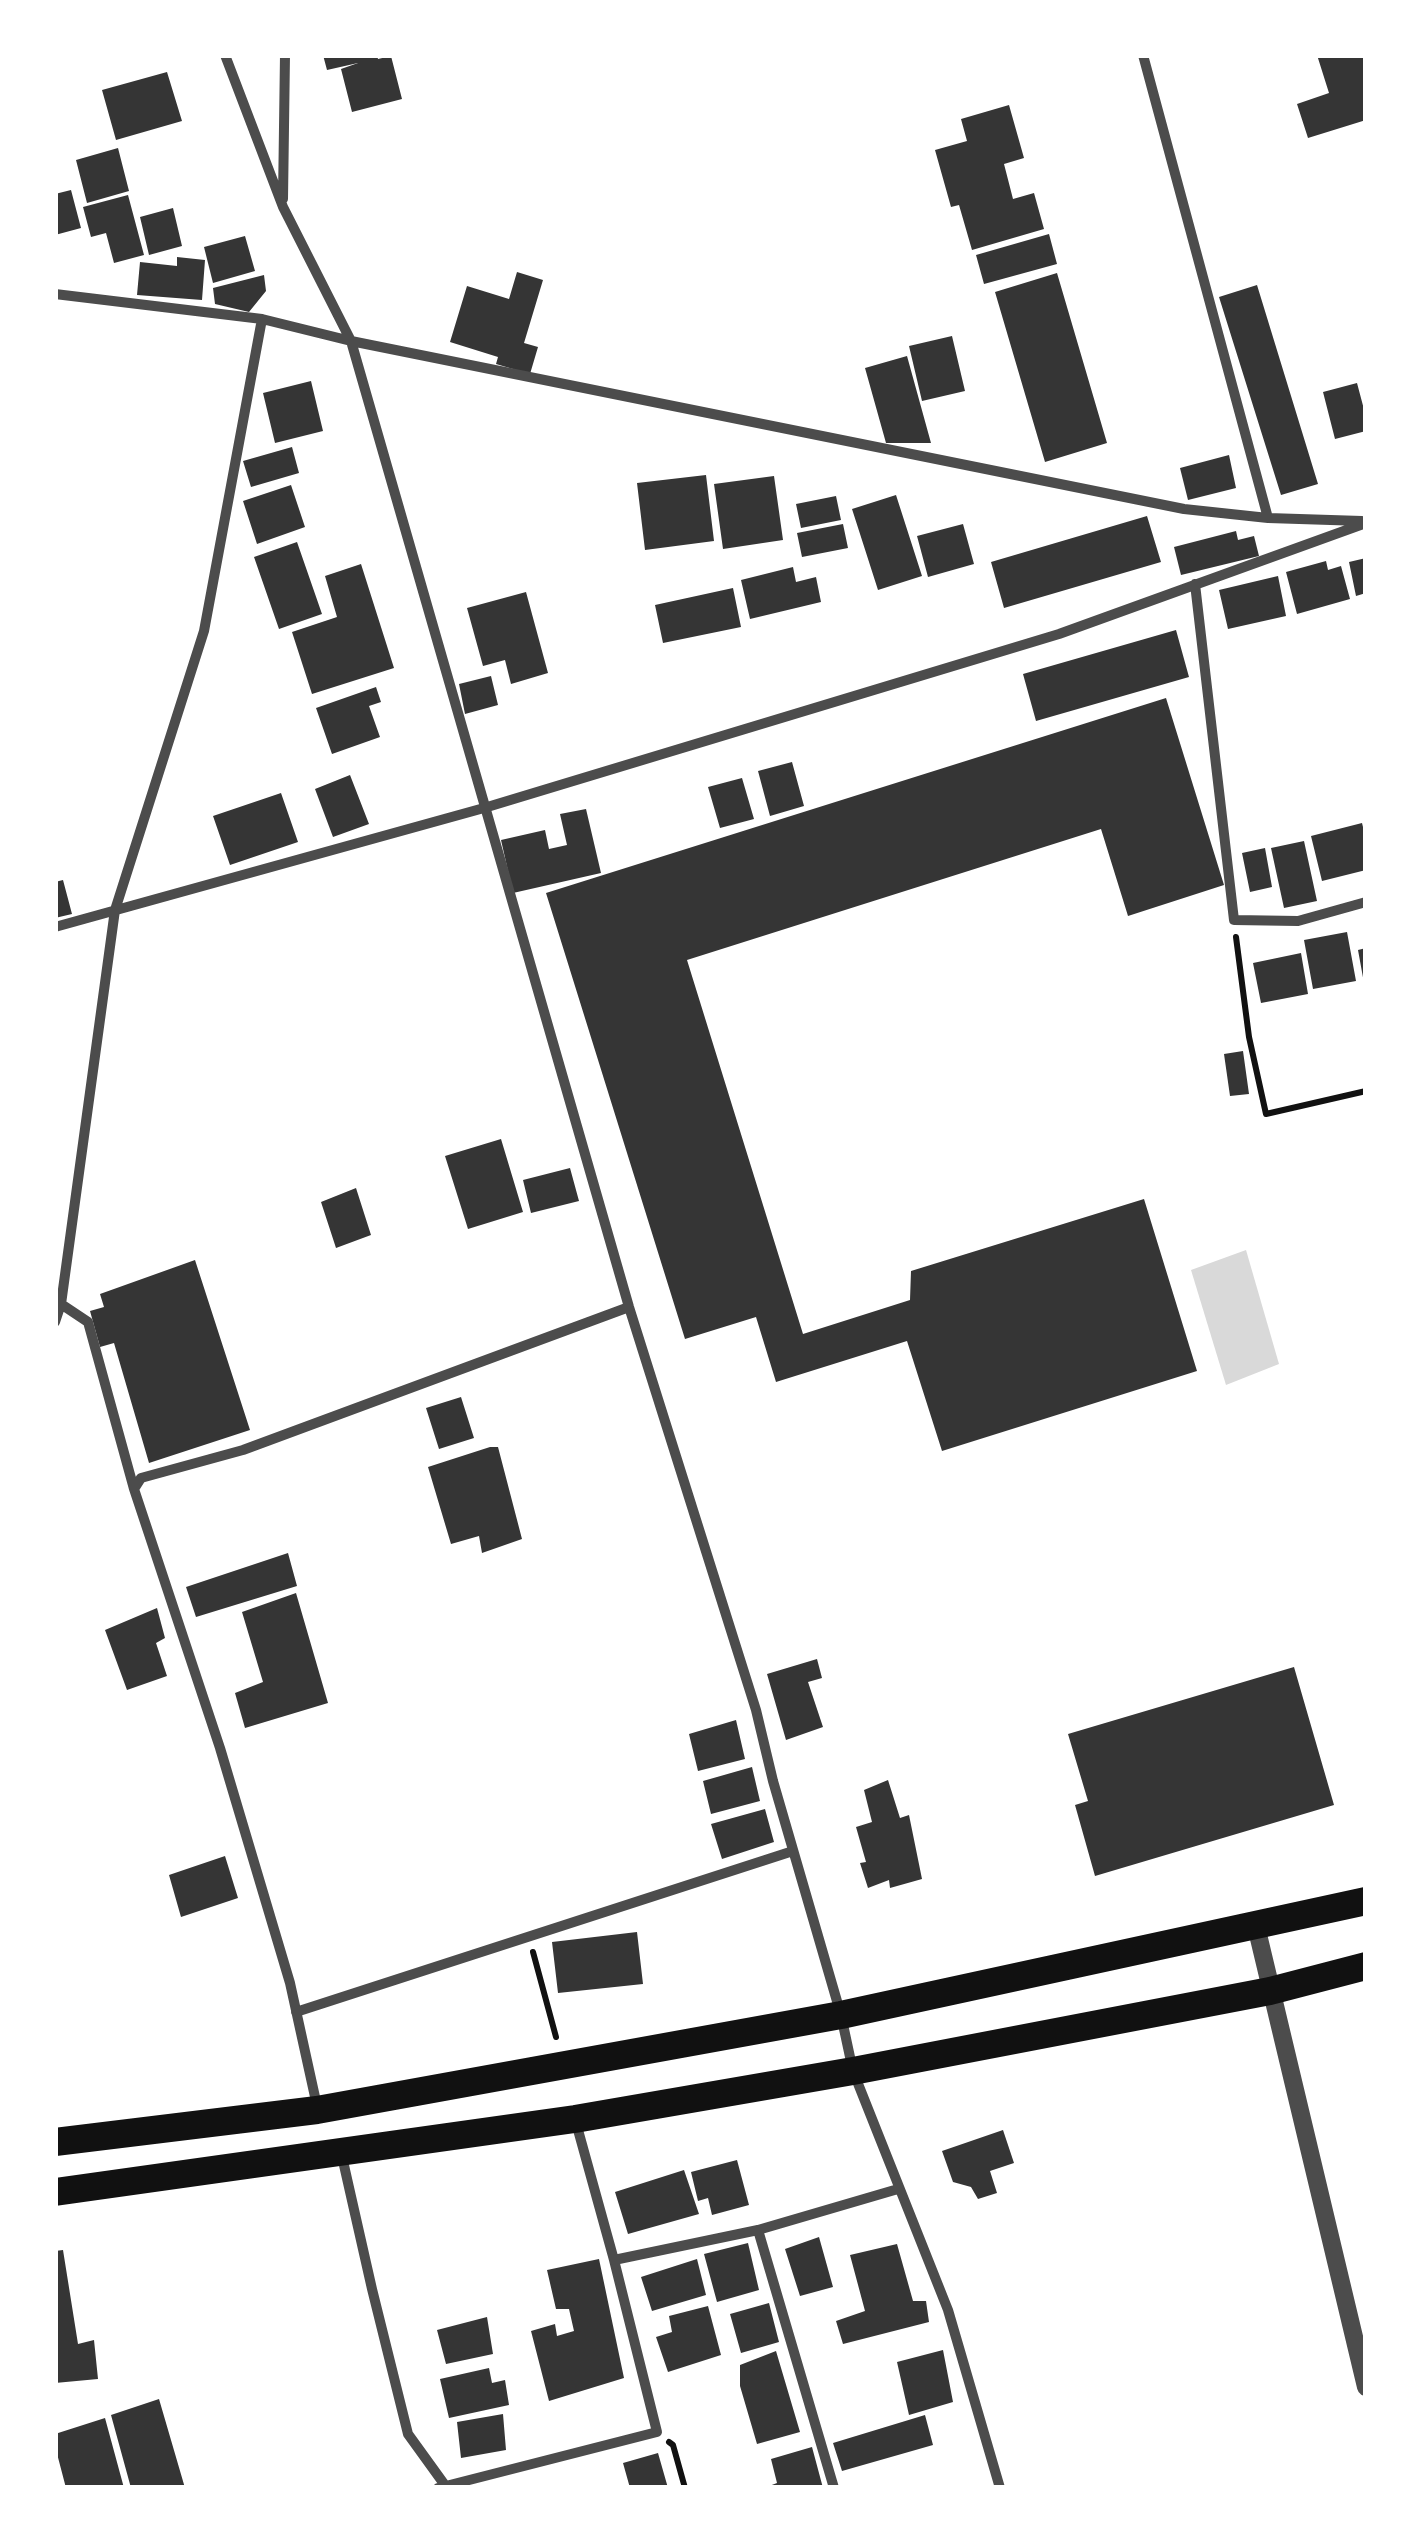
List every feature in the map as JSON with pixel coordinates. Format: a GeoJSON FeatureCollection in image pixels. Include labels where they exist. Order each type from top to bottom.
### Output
{"type":"FeatureCollection","features":[{"type":"Feature","properties":{"kind":"highway"},"geometry":{"type":"LineString","coordinates":[[55,2142],[318,2110],[841,2015],[1366,1901]]}},
{"type":"Feature","properties":{"kind":"highway"},"geometry":{"type":"LineString","coordinates":[[55,2192],[575,2118],[853,2071],[1270,1992],[1366,1966]]}},
{"type":"Feature","properties":{"kind":"street"},"geometry":{"type":"LineString","coordinates":[[225,55],[283,206],[351,341],[629,1307],[756,1710],[853,2071],[948,2310],[1000,2488]]}},
{"type":"Feature","properties":{"kind":"street"},"geometry":{"type":"LineString","coordinates":[[283,206],[285,55]]}},
{"type":"Feature","properties":{"kind":"street"},"geometry":{"type":"LineString","coordinates":[[1143,55],[1268,518]]}},
{"type":"Feature","properties":{"kind":"street"},"geometry":{"type":"LineString","coordinates":[[55,294],[262,318],[351,341],[1184,510],[1366,522]]}},
{"type":"Feature","properties":{"kind":"street"},"geometry":{"type":"LineString","coordinates":[[55,1322],[61,1304],[115,910],[204,631],[262,318]]}},
{"type":"Feature","properties":{"kind":"street"},"geometry":{"type":"LineString","coordinates":[[55,927],[484,808],[1059,634],[1366,522]]}},
{"type":"Feature","properties":{"kind":"street"},"geometry":{"type":"LineString","coordinates":[[1195,584],[1234,920],[1298,920],[1366,902]]}},
{"type":"Feature","properties":{"kind":"street"},"geometry":{"type":"LineString","coordinates":[[61,1304],[88,1322],[134,1489],[220,1748],[290,1983],[318,2110]]}},
{"type":"Feature","properties":{"kind":"street"},"geometry":{"type":"LineString","coordinates":[[134,1489],[142,1478],[243,1450],[629,1307]]}},
{"type":"Feature","properties":{"kind":"street"},"geometry":{"type":"LineString","coordinates":[[296,2012],[793,1851]]}},
{"type":"Feature","properties":{"kind":"street"},"geometry":{"type":"LineString","coordinates":[[1256,1926],[1366,2387]]}},
{"type":"Feature","properties":{"kind":"street"},"geometry":{"type":"LineString","coordinates":[[341,2151],[408,2434],[443,2487],[656,2432],[575,2118]]}},
{"type":"Feature","properties":{"kind":"street"},"geometry":{"type":"LineString","coordinates":[[614,2260],[758,2230],[898,2189]]}},
{"type":"Feature","properties":{"kind":"street"},"geometry":{"type":"LineString","coordinates":[[758,2230],[834,2488]]}},
{"type":"Feature","properties":{"kind":"path"},"geometry":{"type":"LineString","coordinates":[[1234,920],[1249,1037],[1266,1114],[1366,1092]]}},
{"type":"Feature","properties":{"kind":"path"},"geometry":{"type":"LineString","coordinates":[[528,1937],[564,2065]]}},
{"type":"Feature","properties":{"kind":"path"},"geometry":{"type":"LineString","coordinates":[[656,2432],[673,2445],[686,2488]]}},
{"type":"Feature","properties":{"kind":"shaded area"},"geometry":{"type":"Polygon","coordinates":[[[1246,1250],[1279,1364],[1226,1385],[1191,1270],[1246,1250]]]}},
{"type":"Feature","properties":{"kind":"building"},"geometry":{"type":"Polygon","coordinates":[[[323,55],[377,55],[378,59],[391,56],[402,99],[352,112],[341,69],[358,63],[327,70],[323,55]]]}},
{"type":"Feature","properties":{"kind":"building"},"geometry":{"type":"Polygon","coordinates":[[[1317,55],[1366,55],[1366,120],[1308,138],[1297,104],[1329,93],[1317,55]]]}},
{"type":"Feature","properties":{"kind":"building"},"geometry":{"type":"Polygon","coordinates":[[[167,72],[182,121],[116,140],[102,90],[167,72]]]}},
{"type":"Feature","properties":{"kind":"building"},"geometry":{"type":"Polygon","coordinates":[[[1009,105],[1024,158],[1004,164],[1013,199],[1034,193],[1044,229],[972,250],[959,205],[951,207],[935,150],[967,141],[961,119],[1009,105]]]}},
{"type":"Feature","properties":{"kind":"building"},"geometry":{"type":"Polygon","coordinates":[[[118,148],[129,191],[87,203],[76,160],[118,148]]]}},
{"type":"Feature","properties":{"kind":"building"},"geometry":{"type":"Polygon","coordinates":[[[71,190],[81,228],[55,235],[55,194],[71,190]]]}},
{"type":"Feature","properties":{"kind":"building"},"geometry":{"type":"Polygon","coordinates":[[[128,195],[144,255],[114,263],[106,233],[91,237],[83,207],[128,195]]]}},
{"type":"Feature","properties":{"kind":"building"},"geometry":{"type":"Polygon","coordinates":[[[173,208],[182,246],[149,255],[140,217],[173,208]]]}},
{"type":"Feature","properties":{"kind":"building"},"geometry":{"type":"Polygon","coordinates":[[[1049,234],[1057,264],[984,284],[976,255],[1049,234]]]}},
{"type":"Feature","properties":{"kind":"building"},"geometry":{"type":"Polygon","coordinates":[[[245,236],[255,271],[213,283],[204,247],[245,236]]]}},
{"type":"Feature","properties":{"kind":"building"},"geometry":{"type":"Polygon","coordinates":[[[177,257],[205,260],[202,300],[137,295],[140,262],[177,266],[177,257]]]}},
{"type":"Feature","properties":{"kind":"building"},"geometry":{"type":"Polygon","coordinates":[[[517,272],[543,280],[524,343],[538,347],[530,374],[496,364],[498,357],[450,342],[467,286],[509,299],[517,272]]]}},
{"type":"Feature","properties":{"kind":"building"},"geometry":{"type":"Polygon","coordinates":[[[1057,273],[1107,443],[1045,462],[995,292],[1057,273]]]}},
{"type":"Feature","properties":{"kind":"building"},"geometry":{"type":"Polygon","coordinates":[[[264,275],[266,291],[249,312],[215,304],[213,288],[264,275]]]}},
{"type":"Feature","properties":{"kind":"building"},"geometry":{"type":"Polygon","coordinates":[[[1257,285],[1318,484],[1281,495],[1219,297],[1257,285]]]}},
{"type":"Feature","properties":{"kind":"building"},"geometry":{"type":"Polygon","coordinates":[[[952,336],[965,391],[922,401],[909,346],[952,336]]]}},
{"type":"Feature","properties":{"kind":"building"},"geometry":{"type":"Polygon","coordinates":[[[907,356],[931,443],[886,443],[865,368],[907,356]]]}},
{"type":"Feature","properties":{"kind":"building"},"geometry":{"type":"Polygon","coordinates":[[[311,381],[323,431],[275,443],[263,393],[311,381]]]}},
{"type":"Feature","properties":{"kind":"building"},"geometry":{"type":"Polygon","coordinates":[[[1357,383],[1366,431],[1335,439],[1323,392],[1357,383]]]}},
{"type":"Feature","properties":{"kind":"building"},"geometry":{"type":"Polygon","coordinates":[[[292,447],[299,473],[251,487],[243,461],[292,447]]]}},
{"type":"Feature","properties":{"kind":"building"},"geometry":{"type":"Polygon","coordinates":[[[1229,455],[1236,488],[1188,500],[1180,468],[1229,455]]]}},
{"type":"Feature","properties":{"kind":"building"},"geometry":{"type":"Polygon","coordinates":[[[706,475],[714,541],[645,550],[637,483],[706,475]]]}},
{"type":"Feature","properties":{"kind":"building"},"geometry":{"type":"Polygon","coordinates":[[[774,476],[783,540],[723,549],[714,484],[774,476]]]}},
{"type":"Feature","properties":{"kind":"building"},"geometry":{"type":"Polygon","coordinates":[[[291,485],[305,527],[257,544],[243,501],[291,485]]]}},
{"type":"Feature","properties":{"kind":"building"},"geometry":{"type":"Polygon","coordinates":[[[896,495],[922,576],[878,590],[852,509],[896,495]]]}},
{"type":"Feature","properties":{"kind":"building"},"geometry":{"type":"Polygon","coordinates":[[[836,496],[841,520],[801,528],[796,504],[836,496]]]}},
{"type":"Feature","properties":{"kind":"building"},"geometry":{"type":"Polygon","coordinates":[[[1147,516],[1161,562],[1004,608],[991,562],[1147,516]]]}},
{"type":"Feature","properties":{"kind":"building"},"geometry":{"type":"Polygon","coordinates":[[[843,524],[848,548],[802,557],[797,533],[843,524]]]}},
{"type":"Feature","properties":{"kind":"building"},"geometry":{"type":"Polygon","coordinates":[[[963,524],[974,564],[928,577],[917,536],[963,524]]]}},
{"type":"Feature","properties":{"kind":"building"},"geometry":{"type":"Polygon","coordinates":[[[1236,531],[1238,540],[1254,536],[1259,556],[1181,575],[1174,547],[1236,531]]]}},
{"type":"Feature","properties":{"kind":"building"},"geometry":{"type":"Polygon","coordinates":[[[297,542],[322,614],[279,629],[254,557],[297,542]]]}},
{"type":"Feature","properties":{"kind":"building"},"geometry":{"type":"Polygon","coordinates":[[[1366,558],[1366,593],[1356,596],[1349,562],[1366,558]]]}},
{"type":"Feature","properties":{"kind":"building"},"geometry":{"type":"Polygon","coordinates":[[[1326,561],[1328,570],[1341,566],[1350,599],[1297,614],[1286,572],[1326,561]]]}},
{"type":"Feature","properties":{"kind":"building"},"geometry":{"type":"Polygon","coordinates":[[[361,564],[394,668],[312,694],[292,632],[337,617],[325,576],[361,564]]]}},
{"type":"Feature","properties":{"kind":"building"},"geometry":{"type":"Polygon","coordinates":[[[793,567],[796,582],[816,577],[821,602],[750,619],[741,580],[793,567]]]}},
{"type":"Feature","properties":{"kind":"building"},"geometry":{"type":"Polygon","coordinates":[[[1278,576],[1286,616],[1228,629],[1219,590],[1278,576]]]}},
{"type":"Feature","properties":{"kind":"building"},"geometry":{"type":"Polygon","coordinates":[[[733,588],[741,627],[663,643],[655,605],[733,588]]]}},
{"type":"Feature","properties":{"kind":"building"},"geometry":{"type":"Polygon","coordinates":[[[526,592],[548,673],[511,684],[505,660],[483,666],[467,608],[526,592]]]}},
{"type":"Feature","properties":{"kind":"building"},"geometry":{"type":"Polygon","coordinates":[[[1176,630],[1189,677],[1036,721],[1023,674],[1176,630]]]}},
{"type":"Feature","properties":{"kind":"building"},"geometry":{"type":"Polygon","coordinates":[[[491,676],[498,705],[465,714],[459,684],[491,676]]]}},
{"type":"Feature","properties":{"kind":"building"},"geometry":{"type":"Polygon","coordinates":[[[376,687],[381,702],[369,706],[380,737],[332,754],[316,708],[376,687]]]}},
{"type":"Feature","properties":{"kind":"building"},"geometry":{"type":"Polygon","coordinates":[[[1166,698],[1224,885],[1128,916],[1101,829],[687,960],[803,1334],[910,1300],[911,1271],[1144,1199],[1197,1371],[942,1451],[907,1341],[776,1382],[756,1317],[685,1339],[546,893],[1166,698]]]}},
{"type":"Feature","properties":{"kind":"building"},"geometry":{"type":"Polygon","coordinates":[[[792,762],[804,806],[770,816],[758,771],[792,762]]]}},
{"type":"Feature","properties":{"kind":"building"},"geometry":{"type":"Polygon","coordinates":[[[350,775],[369,824],[333,837],[315,789],[350,775]]]}},
{"type":"Feature","properties":{"kind":"building"},"geometry":{"type":"Polygon","coordinates":[[[742,778],[754,819],[720,828],[708,787],[742,778]]]}},
{"type":"Feature","properties":{"kind":"building"},"geometry":{"type":"Polygon","coordinates":[[[281,793],[298,842],[230,865],[213,816],[281,793]]]}},
{"type":"Feature","properties":{"kind":"building"},"geometry":{"type":"Polygon","coordinates":[[[586,809],[601,873],[513,893],[501,840],[545,830],[549,849],[567,845],[560,814],[586,809]]]}},
{"type":"Feature","properties":{"kind":"building"},"geometry":{"type":"Polygon","coordinates":[[[1362,823],[1366,870],[1322,881],[1311,836],[1362,823]]]}},
{"type":"Feature","properties":{"kind":"building"},"geometry":{"type":"Polygon","coordinates":[[[1304,841],[1317,901],[1284,908],[1271,848],[1304,841]]]}},
{"type":"Feature","properties":{"kind":"building"},"geometry":{"type":"Polygon","coordinates":[[[1265,848],[1272,887],[1250,892],[1242,853],[1265,848]]]}},
{"type":"Feature","properties":{"kind":"building"},"geometry":{"type":"Polygon","coordinates":[[[63,880],[72,914],[55,918],[55,882],[63,880]]]}},
{"type":"Feature","properties":{"kind":"building"},"geometry":{"type":"Polygon","coordinates":[[[1347,932],[1356,981],[1313,989],[1304,940],[1347,932]]]}},
{"type":"Feature","properties":{"kind":"building"},"geometry":{"type":"Polygon","coordinates":[[[1366,948],[1366,983],[1364,983],[1358,950],[1366,948]]]}},
{"type":"Feature","properties":{"kind":"building"},"geometry":{"type":"Polygon","coordinates":[[[1301,953],[1308,994],[1261,1003],[1253,963],[1301,953]]]}},
{"type":"Feature","properties":{"kind":"building"},"geometry":{"type":"Polygon","coordinates":[[[1243,1051],[1249,1094],[1230,1096],[1224,1054],[1243,1051]]]}},
{"type":"Feature","properties":{"kind":"building"},"geometry":{"type":"Polygon","coordinates":[[[501,1139],[523,1212],[468,1229],[445,1156],[501,1139]]]}},
{"type":"Feature","properties":{"kind":"building"},"geometry":{"type":"Polygon","coordinates":[[[570,1168],[579,1201],[531,1213],[523,1180],[570,1168]]]}},
{"type":"Feature","properties":{"kind":"building"},"geometry":{"type":"Polygon","coordinates":[[[356,1188],[371,1235],[336,1248],[321,1202],[356,1188]]]}},
{"type":"Feature","properties":{"kind":"building"},"geometry":{"type":"Polygon","coordinates":[[[195,1260],[250,1430],[149,1463],[114,1343],[100,1347],[90,1311],[104,1307],[100,1294],[195,1260]]]}},
{"type":"Feature","properties":{"kind":"building"},"geometry":{"type":"Polygon","coordinates":[[[461,1397],[474,1438],[439,1449],[426,1408],[461,1397]]]}},
{"type":"Feature","properties":{"kind":"building"},"geometry":{"type":"Polygon","coordinates":[[[498,1447],[522,1539],[482,1553],[479,1536],[451,1544],[428,1467],[498,1447]]]}},
{"type":"Feature","properties":{"kind":"building"},"geometry":{"type":"Polygon","coordinates":[[[288,1553],[297,1586],[196,1617],[186,1587],[288,1553]]]}},
{"type":"Feature","properties":{"kind":"building"},"geometry":{"type":"Polygon","coordinates":[[[296,1593],[328,1703],[245,1728],[235,1693],[263,1682],[242,1612],[296,1593]]]}},
{"type":"Feature","properties":{"kind":"building"},"geometry":{"type":"Polygon","coordinates":[[[157,1608],[165,1638],[156,1643],[167,1676],[127,1690],[105,1630],[157,1608]]]}},
{"type":"Feature","properties":{"kind":"building"},"geometry":{"type":"Polygon","coordinates":[[[817,1659],[822,1678],[808,1682],[823,1727],[786,1740],[767,1674],[817,1659]]]}},
{"type":"Feature","properties":{"kind":"building"},"geometry":{"type":"Polygon","coordinates":[[[1294,1667],[1334,1805],[1095,1876],[1075,1805],[1088,1801],[1068,1734],[1294,1667]]]}},
{"type":"Feature","properties":{"kind":"building"},"geometry":{"type":"Polygon","coordinates":[[[736,1720],[745,1759],[698,1771],[689,1734],[736,1720]]]}},
{"type":"Feature","properties":{"kind":"building"},"geometry":{"type":"Polygon","coordinates":[[[752,1767],[760,1801],[711,1814],[703,1781],[752,1767]]]}},
{"type":"Feature","properties":{"kind":"building"},"geometry":{"type":"Polygon","coordinates":[[[888,1780],[900,1818],[909,1815],[922,1879],[890,1888],[889,1880],[868,1888],[860,1863],[866,1862],[856,1827],[872,1822],[864,1790],[888,1780]]]}},
{"type":"Feature","properties":{"kind":"building"},"geometry":{"type":"Polygon","coordinates":[[[765,1809],[774,1842],[722,1859],[711,1824],[765,1809]]]}},
{"type":"Feature","properties":{"kind":"building"},"geometry":{"type":"Polygon","coordinates":[[[225,1856],[238,1898],[181,1917],[169,1875],[225,1856]]]}},
{"type":"Feature","properties":{"kind":"building"},"geometry":{"type":"Polygon","coordinates":[[[637,1932],[643,1984],[558,1993],[552,1942],[637,1932]]]}},
{"type":"Feature","properties":{"kind":"building"},"geometry":{"type":"Polygon","coordinates":[[[1003,2130],[1014,2163],[990,2171],[997,2193],[978,2199],[971,2187],[953,2182],[942,2151],[1003,2130]]]}},
{"type":"Feature","properties":{"kind":"building"},"geometry":{"type":"Polygon","coordinates":[[[737,2160],[749,2205],[712,2215],[708,2198],[698,2201],[691,2172],[737,2160]]]}},
{"type":"Feature","properties":{"kind":"building"},"geometry":{"type":"Polygon","coordinates":[[[684,2170],[699,2214],[628,2234],[615,2192],[684,2170]]]}},
{"type":"Feature","properties":{"kind":"building"},"geometry":{"type":"Polygon","coordinates":[[[819,2237],[833,2287],[800,2296],[785,2249],[819,2237]]]}},
{"type":"Feature","properties":{"kind":"building"},"geometry":{"type":"Polygon","coordinates":[[[748,2243],[759,2290],[717,2302],[704,2254],[748,2243]]]}},
{"type":"Feature","properties":{"kind":"building"},"geometry":{"type":"Polygon","coordinates":[[[897,2244],[913,2301],[926,2301],[929,2322],[843,2344],[836,2321],[865,2311],[850,2255],[897,2244]]]}},
{"type":"Feature","properties":{"kind":"building"},"geometry":{"type":"Polygon","coordinates":[[[63,2250],[78,2344],[94,2340],[98,2379],[55,2383],[55,2251],[63,2250]]]}},
{"type":"Feature","properties":{"kind":"building"},"geometry":{"type":"Polygon","coordinates":[[[599,2259],[624,2378],[549,2401],[531,2331],[555,2324],[557,2336],[574,2331],[569,2309],[556,2309],[547,2270],[599,2259]]]}},
{"type":"Feature","properties":{"kind":"building"},"geometry":{"type":"Polygon","coordinates":[[[697,2259],[706,2295],[652,2311],[641,2277],[697,2259]]]}},
{"type":"Feature","properties":{"kind":"building"},"geometry":{"type":"Polygon","coordinates":[[[769,2303],[779,2342],[741,2353],[730,2314],[769,2303]]]}},
{"type":"Feature","properties":{"kind":"building"},"geometry":{"type":"Polygon","coordinates":[[[708,2306],[721,2355],[668,2372],[656,2337],[672,2332],[669,2316],[708,2306]]]}},
{"type":"Feature","properties":{"kind":"building"},"geometry":{"type":"Polygon","coordinates":[[[487,2317],[493,2354],[446,2364],[437,2330],[487,2317]]]}},
{"type":"Feature","properties":{"kind":"building"},"geometry":{"type":"Polygon","coordinates":[[[943,2350],[953,2402],[909,2415],[897,2362],[943,2350]]]}},
{"type":"Feature","properties":{"kind":"building"},"geometry":{"type":"Polygon","coordinates":[[[776,2351],[800,2432],[757,2444],[740,2386],[740,2365],[776,2351]]]}},
{"type":"Feature","properties":{"kind":"building"},"geometry":{"type":"Polygon","coordinates":[[[489,2368],[492,2383],[505,2380],[509,2405],[449,2418],[440,2379],[489,2368]]]}},
{"type":"Feature","properties":{"kind":"building"},"geometry":{"type":"Polygon","coordinates":[[[159,2399],[185,2488],[131,2488],[111,2415],[159,2399]]]}},
{"type":"Feature","properties":{"kind":"building"},"geometry":{"type":"Polygon","coordinates":[[[503,2414],[506,2450],[461,2458],[457,2422],[503,2414]]]}},
{"type":"Feature","properties":{"kind":"building"},"geometry":{"type":"Polygon","coordinates":[[[925,2415],[933,2445],[842,2471],[833,2443],[925,2415]]]}},
{"type":"Feature","properties":{"kind":"building"},"geometry":{"type":"Polygon","coordinates":[[[105,2418],[124,2488],[66,2488],[55,2434],[105,2418]]]}},
{"type":"Feature","properties":{"kind":"building"},"geometry":{"type":"Polygon","coordinates":[[[812,2447],[823,2488],[764,2488],[777,2483],[771,2459],[812,2447]]]}},
{"type":"Feature","properties":{"kind":"building"},"geometry":{"type":"Polygon","coordinates":[[[658,2453],[668,2488],[630,2488],[623,2463],[658,2453]]]}}]}
